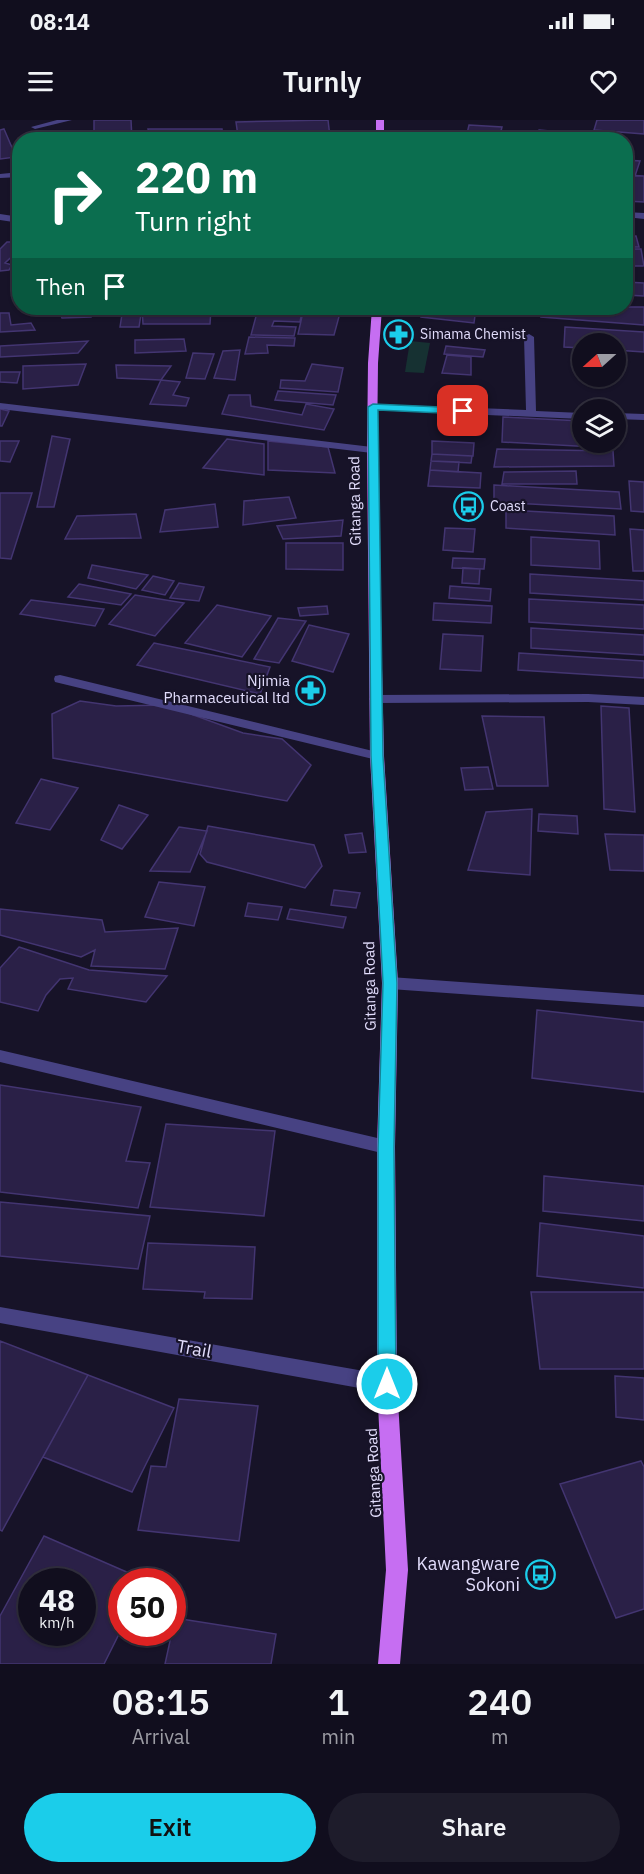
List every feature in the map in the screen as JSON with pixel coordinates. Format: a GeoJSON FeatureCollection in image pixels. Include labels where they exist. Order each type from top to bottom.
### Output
{"type":"FeatureCollection","features":[{"type":"Feature","properties":{"kind":"main road","name":"Gitanga Road"},"geometry":{"type":"LineString","coordinates":[[376,315],[373,363],[372,450],[377,756],[390,983],[386,1148],[387,1384],[397,1570],[389,1664]]}},
{"type":"Feature","properties":{"kind":"street"},"geometry":{"type":"LineString","coordinates":[[36,127],[68,120]]}},
{"type":"Feature","properties":{"kind":"street"},"geometry":{"type":"LineString","coordinates":[[529,337],[531,414]]}},
{"type":"Feature","properties":{"kind":"street"},"geometry":{"type":"LineString","coordinates":[[0,406],[372,450]]}},
{"type":"Feature","properties":{"kind":"street"},"geometry":{"type":"LineString","coordinates":[[373,407],[572,416]]}},
{"type":"Feature","properties":{"kind":"street"},"geometry":{"type":"LineString","coordinates":[[626,416],[644,417]]}},
{"type":"Feature","properties":{"kind":"street"},"geometry":{"type":"LineString","coordinates":[[60,679],[377,756]]}},
{"type":"Feature","properties":{"kind":"street"},"geometry":{"type":"LineString","coordinates":[[376,699],[588,698],[644,702]]}},
{"type":"Feature","properties":{"kind":"street"},"geometry":{"type":"LineString","coordinates":[[390,983],[644,1001]]}},
{"type":"Feature","properties":{"kind":"street"},"geometry":{"type":"LineString","coordinates":[[0,1056],[386,1148]]}},
{"type":"Feature","properties":{"kind":"street","name":"Trail"},"geometry":{"type":"LineString","coordinates":[[0,1315],[387,1384]]}},
{"type":"Feature","properties":{"kind":"green space"},"geometry":{"type":"Polygon","coordinates":[[[410,341],[430,343],[424,373],[405,372],[410,341]]]}},
{"type":"Feature","properties":{"kind":"building"},"geometry":{"type":"Polygon","coordinates":[[[94,120],[131,120],[132,132],[94,132],[94,120]]]}},
{"type":"Feature","properties":{"kind":"building"},"geometry":{"type":"Polygon","coordinates":[[[328,120],[329,132],[237,132],[236,122],[328,120]]]}},
{"type":"Feature","properties":{"kind":"building"},"geometry":{"type":"Polygon","coordinates":[[[597,120],[644,120],[644,134],[594,130],[597,120]]]}},
{"type":"Feature","properties":{"kind":"building"},"geometry":{"type":"Polygon","coordinates":[[[469,125],[502,127],[501,132],[467,132],[469,125]]]}},
{"type":"Feature","properties":{"kind":"building"},"geometry":{"type":"Polygon","coordinates":[[[4,129],[12,148],[12,158],[0,159],[0,130],[4,129]]]}},
{"type":"Feature","properties":{"kind":"building"},"geometry":{"type":"Polygon","coordinates":[[[148,129],[222,129],[222,132],[149,132],[148,129]]]}},
{"type":"Feature","properties":{"kind":"building"},"geometry":{"type":"Polygon","coordinates":[[[539,130],[561,132],[538,132],[539,130]]]}},
{"type":"Feature","properties":{"kind":"building"},"geometry":{"type":"Polygon","coordinates":[[[633,160],[640,161],[635,176],[633,176],[633,160]]]}},
{"type":"Feature","properties":{"kind":"building"},"geometry":{"type":"Polygon","coordinates":[[[633,175],[644,176],[644,202],[633,201],[633,175]]]}},
{"type":"Feature","properties":{"kind":"building"},"geometry":{"type":"Polygon","coordinates":[[[633,236],[636,236],[639,247],[633,247],[633,236]]]}},
{"type":"Feature","properties":{"kind":"building"},"geometry":{"type":"Polygon","coordinates":[[[7,242],[12,242],[12,256],[5,263],[12,265],[9,270],[0,271],[0,249],[7,242]]]}},
{"type":"Feature","properties":{"kind":"building"},"geometry":{"type":"Polygon","coordinates":[[[633,249],[641,249],[644,266],[633,266],[633,249]]]}},
{"type":"Feature","properties":{"kind":"building"},"geometry":{"type":"Polygon","coordinates":[[[633,282],[644,283],[644,296],[633,295],[633,282]]]}},
{"type":"Feature","properties":{"kind":"building"},"geometry":{"type":"Polygon","coordinates":[[[633,307],[644,307],[644,325],[541,317],[541,315],[633,315],[633,307]]]}},
{"type":"Feature","properties":{"kind":"building"},"geometry":{"type":"Polygon","coordinates":[[[0,313],[9,313],[11,325],[31,323],[35,330],[0,332],[0,313]]]}},
{"type":"Feature","properties":{"kind":"building"},"geometry":{"type":"Polygon","coordinates":[[[61,315],[91,315],[91,317],[62,318],[61,315]]]}},
{"type":"Feature","properties":{"kind":"building"},"geometry":{"type":"Polygon","coordinates":[[[122,315],[141,315],[139,327],[120,327],[122,315]]]}},
{"type":"Feature","properties":{"kind":"building"},"geometry":{"type":"Polygon","coordinates":[[[142,315],[211,315],[210,324],[143,324],[142,315]]]}},
{"type":"Feature","properties":{"kind":"building"},"geometry":{"type":"Polygon","coordinates":[[[256,315],[301,315],[300,322],[274,321],[272,326],[296,327],[294,336],[251,335],[256,315]]]}},
{"type":"Feature","properties":{"kind":"building"},"geometry":{"type":"Polygon","coordinates":[[[302,315],[339,315],[334,335],[298,334],[302,315]]]}},
{"type":"Feature","properties":{"kind":"building"},"geometry":{"type":"Polygon","coordinates":[[[421,315],[475,315],[474,323],[421,317],[421,315]]]}},
{"type":"Feature","properties":{"kind":"building"},"geometry":{"type":"Polygon","coordinates":[[[565,327],[644,332],[644,352],[626,351],[626,333],[572,333],[572,347],[564,347],[565,327]]]}},
{"type":"Feature","properties":{"kind":"building"},"geometry":{"type":"Polygon","coordinates":[[[249,337],[295,338],[294,346],[267,345],[268,353],[245,354],[249,337]]]}},
{"type":"Feature","properties":{"kind":"building"},"geometry":{"type":"Polygon","coordinates":[[[184,339],[186,351],[135,353],[135,340],[184,339]]]}},
{"type":"Feature","properties":{"kind":"building"},"geometry":{"type":"Polygon","coordinates":[[[88,341],[78,353],[0,357],[0,346],[88,341]]]}},
{"type":"Feature","properties":{"kind":"building"},"geometry":{"type":"Polygon","coordinates":[[[446,346],[485,350],[483,357],[444,354],[446,346]]]}},
{"type":"Feature","properties":{"kind":"building"},"geometry":{"type":"Polygon","coordinates":[[[240,350],[235,380],[214,378],[223,351],[240,350]]]}},
{"type":"Feature","properties":{"kind":"building"},"geometry":{"type":"Polygon","coordinates":[[[193,353],[214,354],[205,379],[186,378],[193,353]]]}},
{"type":"Feature","properties":{"kind":"building"},"geometry":{"type":"Polygon","coordinates":[[[447,355],[471,357],[471,375],[442,373],[447,355]]]}},
{"type":"Feature","properties":{"kind":"building"},"geometry":{"type":"Polygon","coordinates":[[[86,364],[78,385],[23,389],[23,366],[86,364]]]}},
{"type":"Feature","properties":{"kind":"building"},"geometry":{"type":"Polygon","coordinates":[[[312,364],[343,368],[338,392],[280,388],[281,380],[305,381],[312,364]]]}},
{"type":"Feature","properties":{"kind":"building"},"geometry":{"type":"Polygon","coordinates":[[[116,365],[171,366],[161,380],[117,378],[116,365]]]}},
{"type":"Feature","properties":{"kind":"building"},"geometry":{"type":"Polygon","coordinates":[[[0,372],[20,372],[17,383],[0,382],[0,372]]]}},
{"type":"Feature","properties":{"kind":"building"},"geometry":{"type":"Polygon","coordinates":[[[161,380],[180,382],[173,395],[189,398],[186,406],[150,404],[161,380]]]}},
{"type":"Feature","properties":{"kind":"building"},"geometry":{"type":"Polygon","coordinates":[[[278,391],[336,395],[333,405],[275,400],[278,391]]]}},
{"type":"Feature","properties":{"kind":"building"},"geometry":{"type":"Polygon","coordinates":[[[229,395],[250,395],[251,406],[302,415],[306,404],[334,409],[324,430],[222,414],[229,395]]]}},
{"type":"Feature","properties":{"kind":"building"},"geometry":{"type":"Polygon","coordinates":[[[0,409],[9,411],[2,426],[0,426],[0,409]]]}},
{"type":"Feature","properties":{"kind":"building"},"geometry":{"type":"Polygon","coordinates":[[[503,417],[572,420],[572,446],[502,442],[503,417]]]}},
{"type":"Feature","properties":{"kind":"building"},"geometry":{"type":"Polygon","coordinates":[[[52,436],[70,439],[54,507],[37,507],[52,436]]]}},
{"type":"Feature","properties":{"kind":"building"},"geometry":{"type":"Polygon","coordinates":[[[227,439],[264,444],[264,475],[203,468],[227,439]]]}},
{"type":"Feature","properties":{"kind":"building"},"geometry":{"type":"Polygon","coordinates":[[[0,441],[19,441],[10,462],[0,461],[0,441]]]}},
{"type":"Feature","properties":{"kind":"building"},"geometry":{"type":"Polygon","coordinates":[[[268,441],[328,447],[335,473],[268,470],[268,441]]]}},
{"type":"Feature","properties":{"kind":"building"},"geometry":{"type":"Polygon","coordinates":[[[432,441],[474,443],[473,456],[432,454],[432,441]]]}},
{"type":"Feature","properties":{"kind":"building"},"geometry":{"type":"Polygon","coordinates":[[[497,449],[613,453],[614,466],[494,467],[497,449]]]}},
{"type":"Feature","properties":{"kind":"building"},"geometry":{"type":"Polygon","coordinates":[[[432,454],[472,456],[471,463],[431,461],[432,454]]]}},
{"type":"Feature","properties":{"kind":"building"},"geometry":{"type":"Polygon","coordinates":[[[431,461],[459,462],[458,472],[430,470],[431,461]]]}},
{"type":"Feature","properties":{"kind":"building"},"geometry":{"type":"Polygon","coordinates":[[[430,470],[481,473],[480,488],[428,486],[430,470]]]}},
{"type":"Feature","properties":{"kind":"building"},"geometry":{"type":"Polygon","coordinates":[[[576,471],[577,484],[502,484],[504,472],[576,471]]]}},
{"type":"Feature","properties":{"kind":"building"},"geometry":{"type":"Polygon","coordinates":[[[629,481],[644,482],[644,512],[631,511],[629,481]]]}},
{"type":"Feature","properties":{"kind":"building"},"geometry":{"type":"Polygon","coordinates":[[[494,485],[619,492],[621,509],[494,502],[494,485]]]}},
{"type":"Feature","properties":{"kind":"building"},"geometry":{"type":"Polygon","coordinates":[[[0,493],[32,493],[11,559],[0,558],[0,493]]]}},
{"type":"Feature","properties":{"kind":"building"},"geometry":{"type":"Polygon","coordinates":[[[289,497],[296,518],[243,525],[244,501],[289,497]]]}},
{"type":"Feature","properties":{"kind":"building"},"geometry":{"type":"Polygon","coordinates":[[[215,504],[218,527],[160,532],[165,510],[215,504]]]}},
{"type":"Feature","properties":{"kind":"building"},"geometry":{"type":"Polygon","coordinates":[[[506,510],[614,516],[615,535],[506,528],[506,510]]]}},
{"type":"Feature","properties":{"kind":"building"},"geometry":{"type":"Polygon","coordinates":[[[136,514],[141,538],[65,539],[77,516],[136,514]]]}},
{"type":"Feature","properties":{"kind":"building"},"geometry":{"type":"Polygon","coordinates":[[[343,520],[341,536],[283,539],[277,526],[343,520]]]}},
{"type":"Feature","properties":{"kind":"building"},"geometry":{"type":"Polygon","coordinates":[[[445,528],[475,529],[473,552],[443,550],[445,528]]]}},
{"type":"Feature","properties":{"kind":"building"},"geometry":{"type":"Polygon","coordinates":[[[630,529],[644,530],[644,571],[633,571],[630,529]]]}},
{"type":"Feature","properties":{"kind":"building"},"geometry":{"type":"Polygon","coordinates":[[[531,537],[599,541],[600,569],[531,565],[531,537]]]}},
{"type":"Feature","properties":{"kind":"building"},"geometry":{"type":"Polygon","coordinates":[[[286,543],[343,543],[343,570],[286,569],[286,543]]]}},
{"type":"Feature","properties":{"kind":"building"},"geometry":{"type":"Polygon","coordinates":[[[453,558],[485,559],[484,569],[452,568],[453,558]]]}},
{"type":"Feature","properties":{"kind":"building"},"geometry":{"type":"Polygon","coordinates":[[[92,565],[148,575],[136,589],[88,578],[92,565]]]}},
{"type":"Feature","properties":{"kind":"building"},"geometry":{"type":"Polygon","coordinates":[[[463,568],[480,569],[479,584],[462,583],[463,568]]]}},
{"type":"Feature","properties":{"kind":"building"},"geometry":{"type":"Polygon","coordinates":[[[530,574],[644,581],[644,600],[530,593],[530,574]]]}},
{"type":"Feature","properties":{"kind":"building"},"geometry":{"type":"Polygon","coordinates":[[[153,576],[174,581],[165,595],[142,590],[153,576]]]}},
{"type":"Feature","properties":{"kind":"building"},"geometry":{"type":"Polygon","coordinates":[[[179,583],[204,587],[199,601],[170,598],[179,583]]]}},
{"type":"Feature","properties":{"kind":"building"},"geometry":{"type":"Polygon","coordinates":[[[79,584],[131,594],[121,605],[68,597],[79,584]]]}},
{"type":"Feature","properties":{"kind":"building"},"geometry":{"type":"Polygon","coordinates":[[[450,586],[491,589],[490,601],[449,598],[450,586]]]}},
{"type":"Feature","properties":{"kind":"building"},"geometry":{"type":"Polygon","coordinates":[[[135,595],[184,603],[155,636],[109,624],[135,595]]]}},
{"type":"Feature","properties":{"kind":"building"},"geometry":{"type":"Polygon","coordinates":[[[529,599],[644,605],[644,629],[529,622],[529,599]]]}},
{"type":"Feature","properties":{"kind":"building"},"geometry":{"type":"Polygon","coordinates":[[[31,600],[104,609],[95,626],[20,614],[31,600]]]}},
{"type":"Feature","properties":{"kind":"building"},"geometry":{"type":"Polygon","coordinates":[[[434,603],[492,606],[491,623],[433,620],[434,603]]]}},
{"type":"Feature","properties":{"kind":"building"},"geometry":{"type":"Polygon","coordinates":[[[217,605],[271,616],[242,657],[185,643],[217,605]]]}},
{"type":"Feature","properties":{"kind":"building"},"geometry":{"type":"Polygon","coordinates":[[[327,606],[328,614],[300,616],[298,608],[327,606]]]}},
{"type":"Feature","properties":{"kind":"building"},"geometry":{"type":"Polygon","coordinates":[[[278,618],[306,621],[279,663],[254,659],[278,618]]]}},
{"type":"Feature","properties":{"kind":"building"},"geometry":{"type":"Polygon","coordinates":[[[309,625],[349,634],[333,672],[292,661],[309,625]]]}},
{"type":"Feature","properties":{"kind":"building"},"geometry":{"type":"Polygon","coordinates":[[[531,628],[644,635],[644,655],[531,648],[531,628]]]}},
{"type":"Feature","properties":{"kind":"building"},"geometry":{"type":"Polygon","coordinates":[[[443,634],[483,636],[481,671],[440,669],[443,634]]]}},
{"type":"Feature","properties":{"kind":"building"},"geometry":{"type":"Polygon","coordinates":[[[154,643],[270,667],[260,694],[137,665],[154,643]]]}},
{"type":"Feature","properties":{"kind":"building"},"geometry":{"type":"Polygon","coordinates":[[[519,653],[644,661],[644,678],[518,670],[519,653]]]}},
{"type":"Feature","properties":{"kind":"building"},"geometry":{"type":"Polygon","coordinates":[[[80,701],[116,706],[166,705],[243,733],[282,739],[311,765],[287,801],[53,758],[52,714],[80,701]]]}},
{"type":"Feature","properties":{"kind":"building"},"geometry":{"type":"Polygon","coordinates":[[[601,706],[629,708],[635,812],[604,809],[601,706]]]}},
{"type":"Feature","properties":{"kind":"building"},"geometry":{"type":"Polygon","coordinates":[[[482,716],[544,717],[548,786],[497,786],[482,716]]]}},
{"type":"Feature","properties":{"kind":"building"},"geometry":{"type":"Polygon","coordinates":[[[488,767],[493,789],[465,790],[461,768],[488,767]]]}},
{"type":"Feature","properties":{"kind":"building"},"geometry":{"type":"Polygon","coordinates":[[[41,779],[78,788],[50,830],[16,823],[41,779]]]}},
{"type":"Feature","properties":{"kind":"building"},"geometry":{"type":"Polygon","coordinates":[[[119,805],[148,815],[122,849],[101,840],[119,805]]]}},
{"type":"Feature","properties":{"kind":"building"},"geometry":{"type":"Polygon","coordinates":[[[532,809],[530,875],[468,870],[486,812],[532,809]]]}},
{"type":"Feature","properties":{"kind":"building"},"geometry":{"type":"Polygon","coordinates":[[[539,814],[577,816],[578,834],[538,831],[539,814]]]}},
{"type":"Feature","properties":{"kind":"building"},"geometry":{"type":"Polygon","coordinates":[[[208,826],[314,845],[322,866],[305,888],[207,862],[200,854],[208,826]]]}},
{"type":"Feature","properties":{"kind":"building"},"geometry":{"type":"Polygon","coordinates":[[[179,827],[207,831],[190,872],[150,871],[179,827]]]}},
{"type":"Feature","properties":{"kind":"building"},"geometry":{"type":"Polygon","coordinates":[[[362,833],[366,852],[349,853],[345,835],[362,833]]]}},
{"type":"Feature","properties":{"kind":"building"},"geometry":{"type":"Polygon","coordinates":[[[605,834],[644,835],[644,871],[610,870],[605,834]]]}},
{"type":"Feature","properties":{"kind":"building"},"geometry":{"type":"Polygon","coordinates":[[[159,882],[205,887],[194,926],[145,917],[159,882]]]}},
{"type":"Feature","properties":{"kind":"building"},"geometry":{"type":"Polygon","coordinates":[[[334,890],[360,893],[356,908],[331,905],[334,890]]]}},
{"type":"Feature","properties":{"kind":"building"},"geometry":{"type":"Polygon","coordinates":[[[248,903],[282,907],[278,920],[245,916],[248,903]]]}},
{"type":"Feature","properties":{"kind":"building"},"geometry":{"type":"Polygon","coordinates":[[[0,909],[102,920],[105,932],[178,928],[165,969],[91,966],[95,950],[81,957],[0,935],[0,909]]]}},
{"type":"Feature","properties":{"kind":"building"},"geometry":{"type":"Polygon","coordinates":[[[290,909],[346,917],[343,928],[287,919],[290,909]]]}},
{"type":"Feature","properties":{"kind":"building"},"geometry":{"type":"Polygon","coordinates":[[[19,947],[89,970],[167,976],[146,1002],[68,989],[73,978],[60,979],[46,995],[38,1011],[0,1002],[0,968],[19,947]]]}},
{"type":"Feature","properties":{"kind":"building"},"geometry":{"type":"Polygon","coordinates":[[[537,1010],[644,1022],[644,1092],[532,1078],[537,1010]]]}},
{"type":"Feature","properties":{"kind":"building"},"geometry":{"type":"Polygon","coordinates":[[[0,1085],[141,1107],[126,1161],[150,1163],[138,1208],[0,1192],[0,1085]]]}},
{"type":"Feature","properties":{"kind":"building"},"geometry":{"type":"Polygon","coordinates":[[[166,1124],[275,1131],[264,1216],[150,1207],[166,1124]]]}},
{"type":"Feature","properties":{"kind":"building"},"geometry":{"type":"Polygon","coordinates":[[[544,1176],[644,1186],[644,1221],[543,1211],[544,1176]]]}},
{"type":"Feature","properties":{"kind":"building"},"geometry":{"type":"Polygon","coordinates":[[[0,1202],[150,1216],[138,1269],[0,1256],[0,1202]]]}},
{"type":"Feature","properties":{"kind":"building"},"geometry":{"type":"Polygon","coordinates":[[[540,1223],[644,1236],[644,1288],[537,1276],[540,1223]]]}},
{"type":"Feature","properties":{"kind":"building"},"geometry":{"type":"Polygon","coordinates":[[[148,1243],[255,1247],[252,1299],[204,1298],[205,1292],[143,1289],[148,1243]]]}},
{"type":"Feature","properties":{"kind":"building"},"geometry":{"type":"Polygon","coordinates":[[[531,1292],[644,1292],[644,1369],[540,1369],[531,1292]]]}},
{"type":"Feature","properties":{"kind":"building"},"geometry":{"type":"Polygon","coordinates":[[[0,1341],[88,1375],[2,1531],[0,1530],[0,1341]]]}},
{"type":"Feature","properties":{"kind":"building"},"geometry":{"type":"Polygon","coordinates":[[[88,1375],[174,1408],[132,1492],[43,1457],[88,1375]]]}},
{"type":"Feature","properties":{"kind":"building"},"geometry":{"type":"Polygon","coordinates":[[[615,1376],[644,1378],[644,1420],[616,1417],[615,1376]]]}},
{"type":"Feature","properties":{"kind":"building"},"geometry":{"type":"Polygon","coordinates":[[[179,1399],[258,1406],[239,1541],[138,1530],[151,1466],[166,1467],[179,1399]]]}},
{"type":"Feature","properties":{"kind":"building"},"geometry":{"type":"Polygon","coordinates":[[[641,1461],[644,1467],[644,1609],[616,1618],[560,1484],[641,1461]]]}},
{"type":"Feature","properties":{"kind":"building"},"geometry":{"type":"Polygon","coordinates":[[[44,1536],[117,1568],[108,1568],[108,1646],[113,1646],[104,1664],[0,1664],[0,1616],[18,1583],[18,1646],[96,1646],[96,1568],[26,1568],[44,1536]]]}},
{"type":"Feature","properties":{"kind":"building"},"geometry":{"type":"Polygon","coordinates":[[[186,1620],[276,1634],[271,1664],[165,1664],[169,1646],[186,1646],[186,1620]]]}},
{"type":"Feature","properties":{"kind":"place","name":"Simama Chemist"},"geometry":{"type":"Point","coordinates":[399,334]}},
{"type":"Feature","properties":{"kind":"place","name":"Coast"},"geometry":{"type":"Point","coordinates":[469,506]}},
{"type":"Feature","properties":{"kind":"place","name":"Njimia Pharmaceutical ltd"},"geometry":{"type":"Point","coordinates":[311,690]}},
{"type":"Feature","properties":{"kind":"place","name":"Kawangware Sokoni"},"geometry":{"type":"Point","coordinates":[541,1574]}},
{"type":"Feature","properties":{"kind":"route"},"geometry":{"type":"LineString","coordinates":[[387,1384],[386,1148],[390,983],[377,756],[373,407],[463,411]]}}]}
